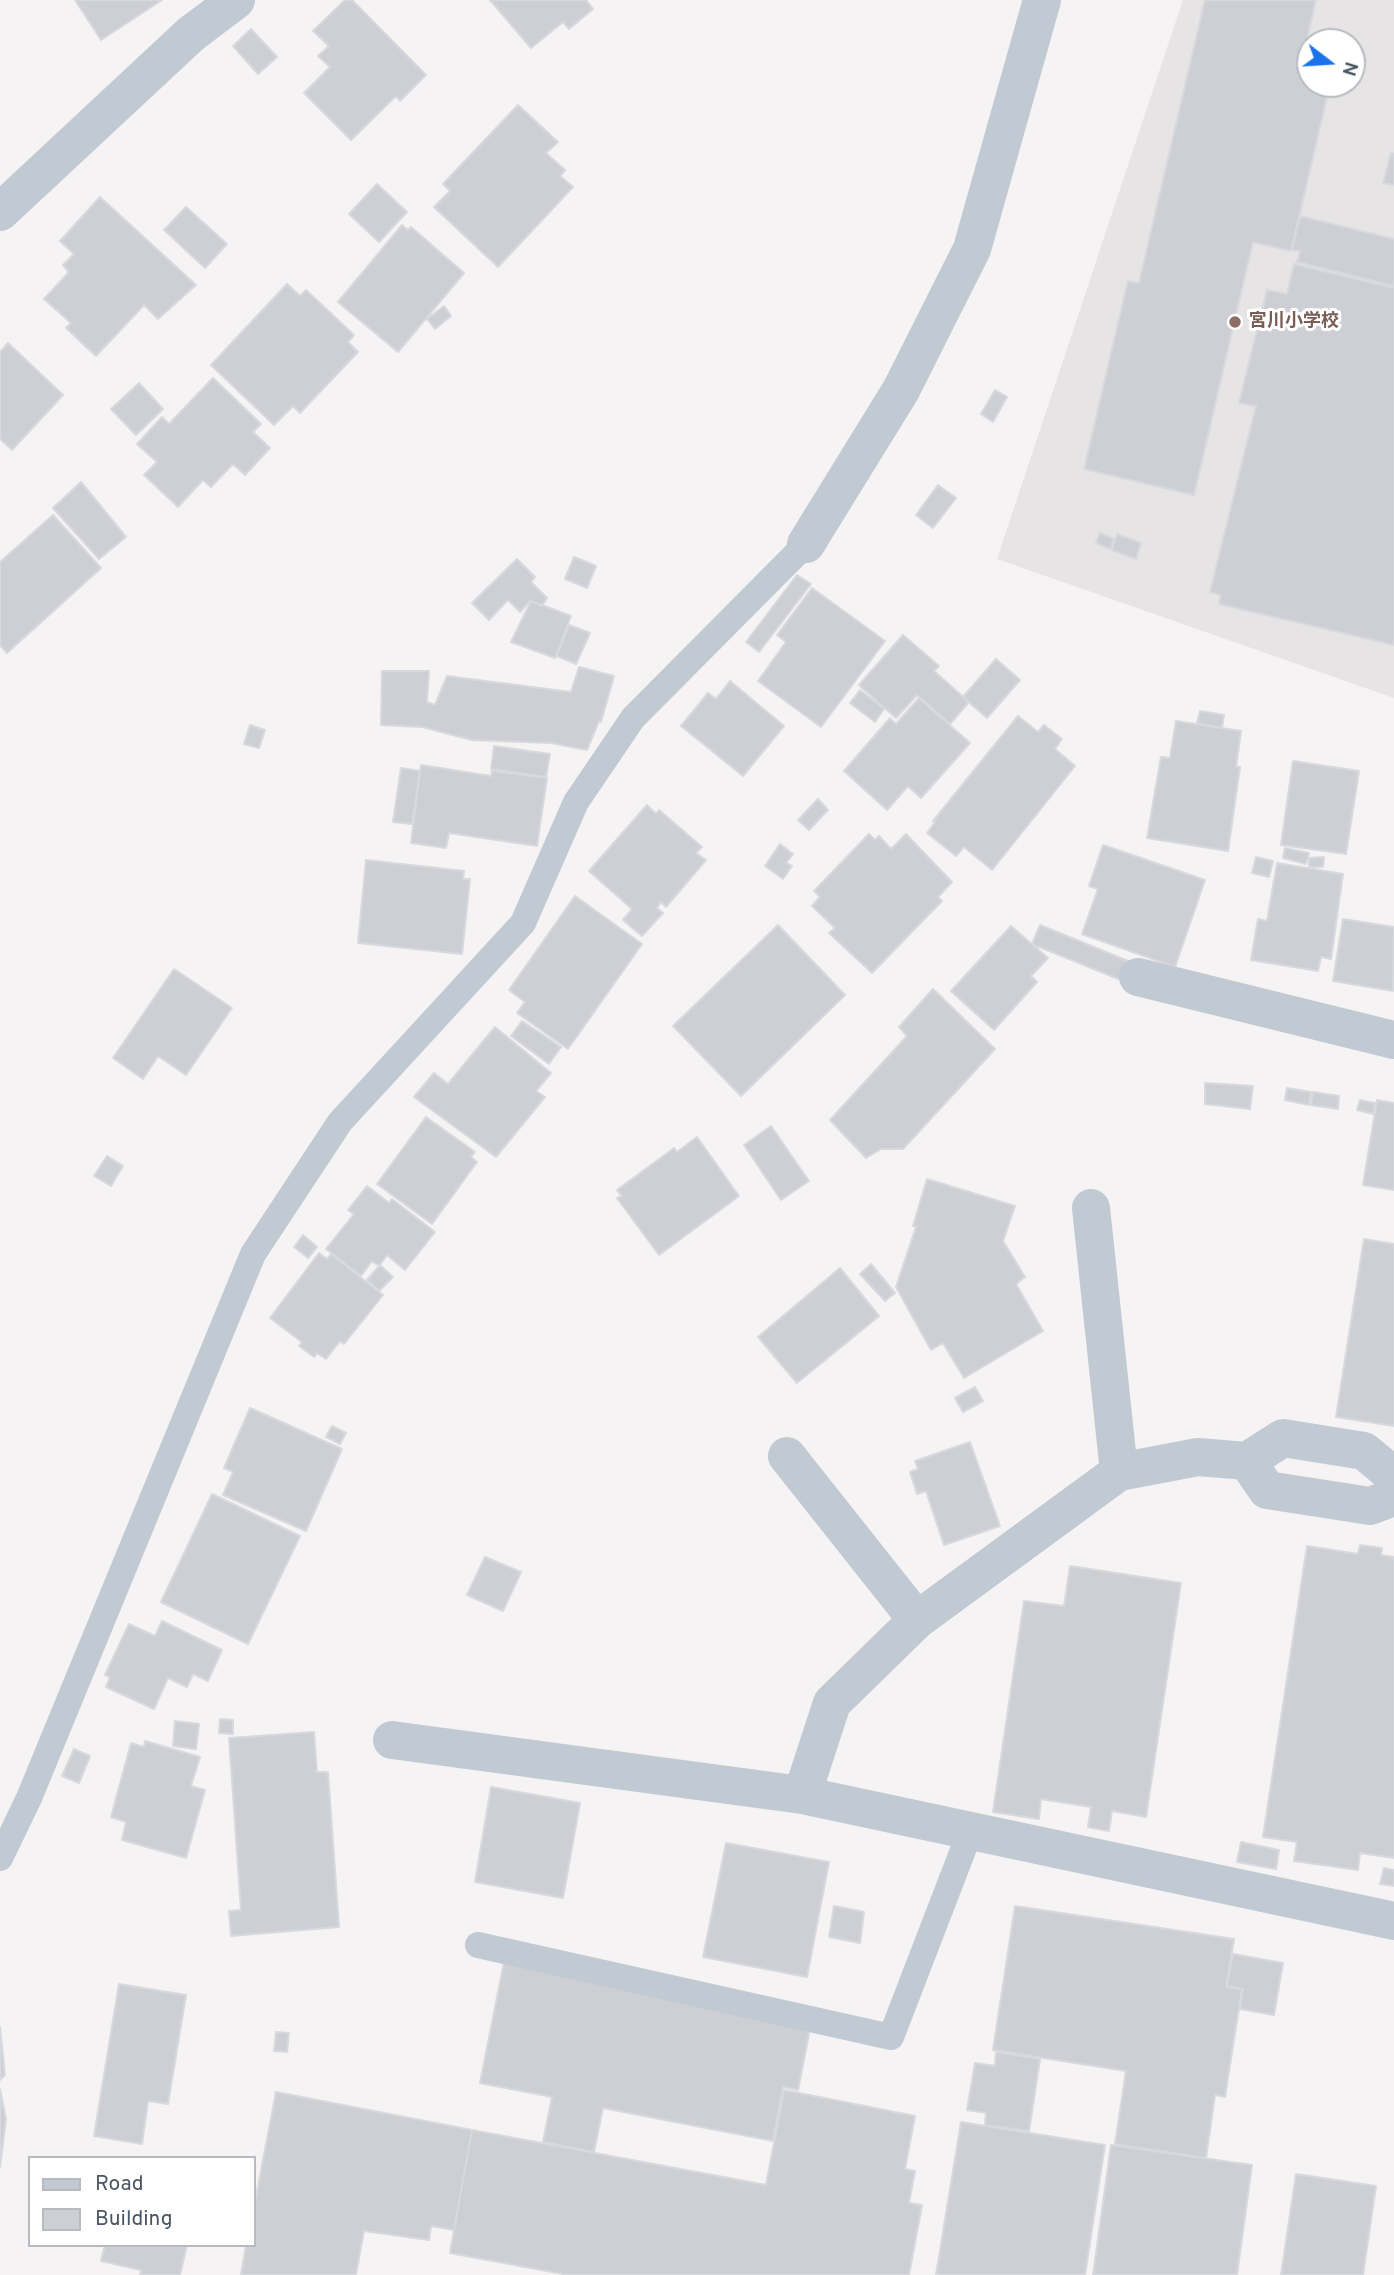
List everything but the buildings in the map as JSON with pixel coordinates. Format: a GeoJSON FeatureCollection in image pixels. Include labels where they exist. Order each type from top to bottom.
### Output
{"type":"FeatureCollection","features":[{"type":"Feature","properties":{"kind":"street"},"geometry":{"type":"LineString","coordinates":[[0,212],[191,34],[236,0]]}},
{"type":"Feature","properties":{"kind":"street"},"geometry":{"type":"LineString","coordinates":[[806,544],[901,390],[972,249],[1042,0]]}},
{"type":"Feature","properties":{"kind":"street"},"geometry":{"type":"LineString","coordinates":[[1138,977],[1394,1040]]}},
{"type":"Feature","properties":{"kind":"street"},"geometry":{"type":"LineString","coordinates":[[1091,1208],[1119,1472]]}},
{"type":"Feature","properties":{"kind":"street"},"geometry":{"type":"LineString","coordinates":[[802,1795],[832,1703],[917,1620],[1119,1472],[1198,1457],[1247,1461],[1283,1438],[1364,1451],[1394,1476]]}},
{"type":"Feature","properties":{"kind":"street"},"geometry":{"type":"LineString","coordinates":[[787,1456],[917,1620]]}},
{"type":"Feature","properties":{"kind":"street"},"geometry":{"type":"LineString","coordinates":[[1247,1461],[1267,1490],[1370,1506],[1394,1496]]}},
{"type":"Feature","properties":{"kind":"street"},"geometry":{"type":"LineString","coordinates":[[392,1740],[802,1795],[1394,1921]]}},
{"type":"Feature","properties":{"kind":"lane"},"geometry":{"type":"LineString","coordinates":[[0,1858],[29,1798],[253,1254],[341,1122],[523,923],[576,802],[633,718],[806,544]]}},
{"type":"Feature","properties":{"kind":"lane"},"geometry":{"type":"LineString","coordinates":[[478,1945],[891,2037],[970,1832]]}},
{"type":"Feature","properties":{"kind":"shaded area","name":"宮川小学校"},"geometry":{"type":"Polygon","coordinates":[[[1183,0],[1394,0],[1394,698],[997,559],[1183,0]]]}},
{"type":"Feature","properties":{"kind":"place","name":"宮川小学校"},"geometry":{"type":"Point","coordinates":[1235,322]}}]}
